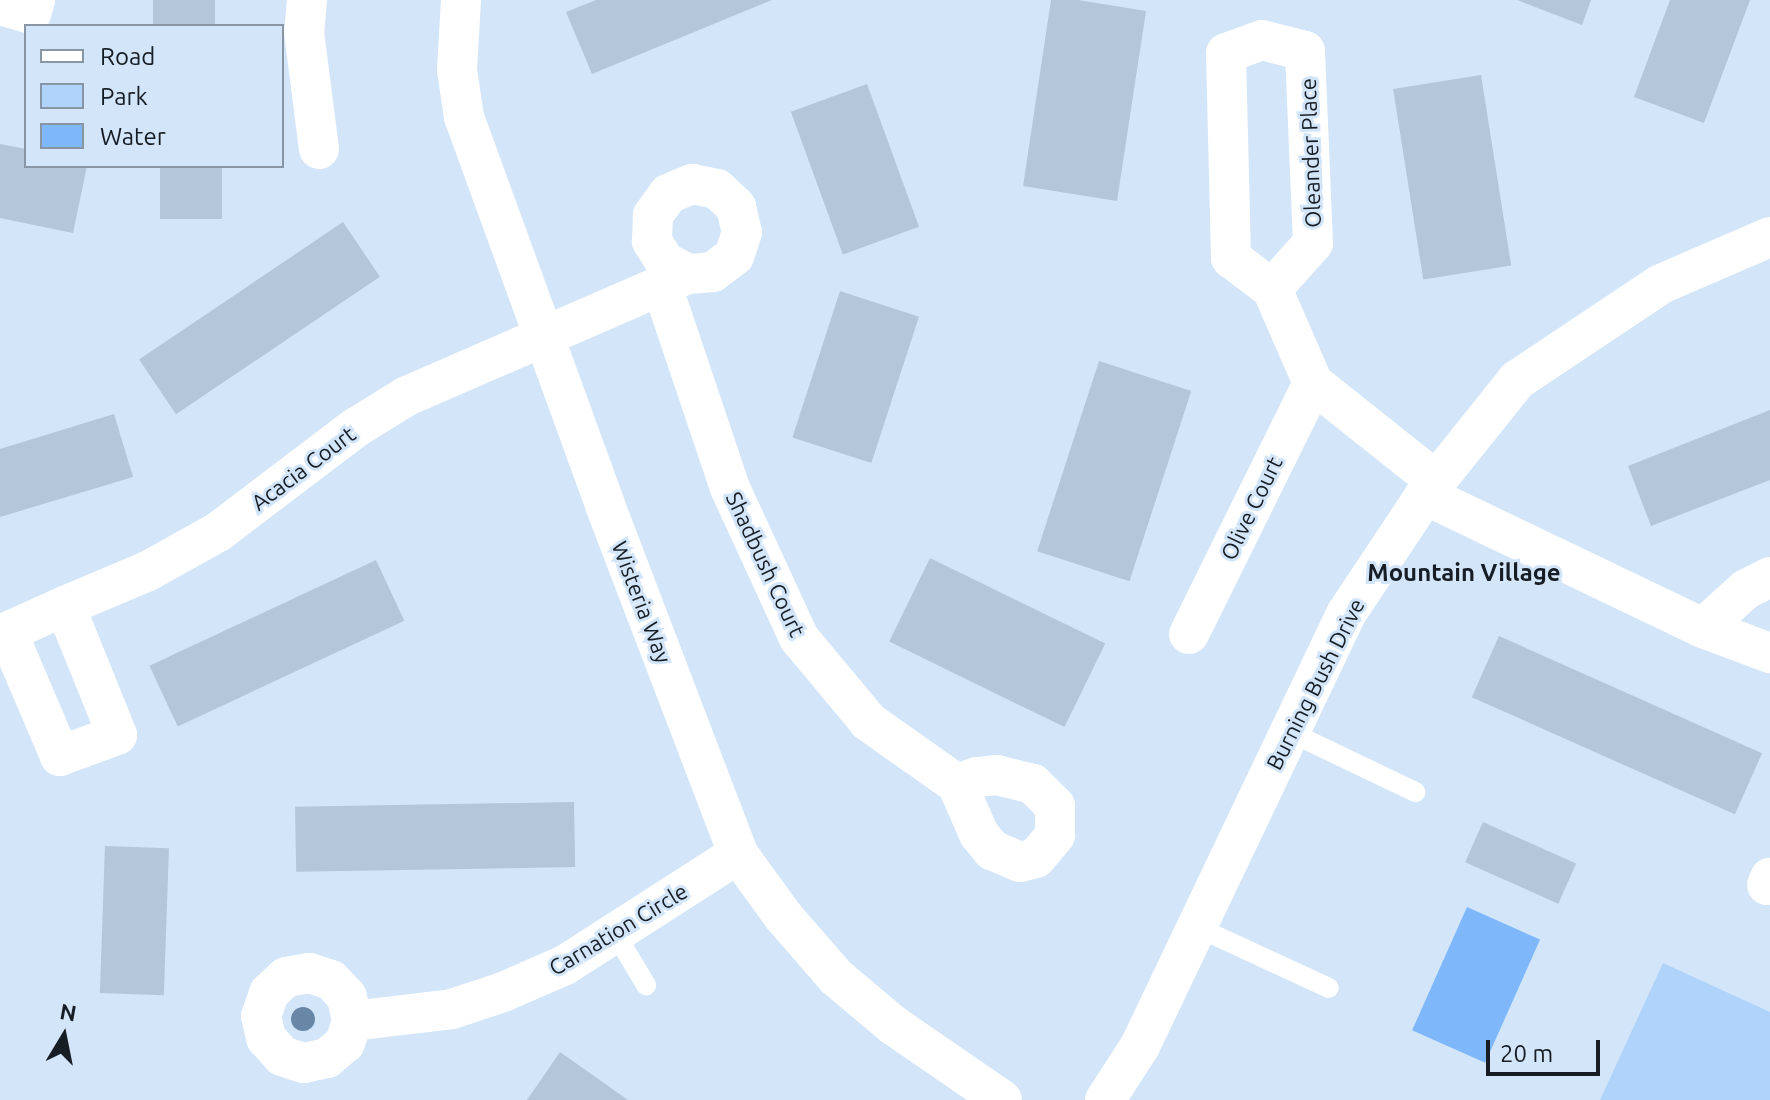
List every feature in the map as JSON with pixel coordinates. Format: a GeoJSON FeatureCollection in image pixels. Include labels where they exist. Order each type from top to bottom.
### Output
{"type":"FeatureCollection","features":[{"type":"Feature","properties":{"kind":"street"},"geometry":{"type":"LineString","coordinates":[[0,5],[31,14],[35,0]]}},
{"type":"Feature","properties":{"kind":"street"},"geometry":{"type":"LineString","coordinates":[[307,0],[304,32],[319,149]]}},
{"type":"Feature","properties":{"kind":"street","name":"Wisteria Way"},"geometry":{"type":"LineString","coordinates":[[461,0],[457,70],[464,117],[738,854],[783,916],[836,977],[893,1025],[1002,1100]]}},
{"type":"Feature","properties":{"kind":"street","name":"Oleander Place"},"geometry":{"type":"LineString","coordinates":[[1272,289],[1313,243],[1305,51],[1262,40],[1226,53],[1231,258],[1272,289],[1313,383],[1430,488],[1703,628],[1770,653]]}},
{"type":"Feature","properties":{"kind":"street","name":"Burning Bush Drive"},"geometry":{"type":"LineString","coordinates":[[1105,1100],[1140,1046],[1346,614],[1430,488],[1517,380],[1661,284],[1770,237]]}},
{"type":"Feature","properties":{"kind":"street","name":"Acacia Court"},"geometry":{"type":"LineString","coordinates":[[65,606],[148,571],[218,532],[355,428],[407,396],[675,280]]}},
{"type":"Feature","properties":{"kind":"street","name":"Shadbush Court"},"geometry":{"type":"LineString","coordinates":[[675,280],[730,488],[799,638],[869,722],[957,784]]}},
{"type":"Feature","properties":{"kind":"street","name":"Olive Court"},"geometry":{"type":"LineString","coordinates":[[1189,634],[1313,383]]}},
{"type":"Feature","properties":{"kind":"street"},"geometry":{"type":"LineString","coordinates":[[1703,628],[1746,589],[1770,577]]}},
{"type":"Feature","properties":{"kind":"street","name":"Carnation Circle"},"geometry":{"type":"LineString","coordinates":[[352,1021],[452,1009],[503,992],[565,965],[738,854]]}},
{"type":"Feature","properties":{"kind":"lane"},"geometry":{"type":"LineString","coordinates":[[1290,732],[1415,792]]}},
{"type":"Feature","properties":{"kind":"lane"},"geometry":{"type":"LineString","coordinates":[[1197,927],[1329,988]]}},
{"type":"Feature","properties":{"kind":"lane"},"geometry":{"type":"LineString","coordinates":[[615,933],[646,985]]}},
{"type":"Feature","properties":{"kind":"green space"},"geometry":{"type":"Polygon","coordinates":[[[1663,963],[1770,1012],[1770,1100],[1600,1100],[1663,963]]]}},
{"type":"Feature","properties":{"kind":"water"},"geometry":{"type":"Polygon","coordinates":[[[1467,907],[1540,940],[1485,1063],[1412,1030],[1467,907]]]}},
{"type":"Feature","properties":{"kind":"building"},"geometry":{"type":"Polygon","coordinates":[[[153,0],[215,0],[215,24],[153,24],[153,0]]]}},
{"type":"Feature","properties":{"kind":"building"},"geometry":{"type":"Polygon","coordinates":[[[596,0],[772,0],[592,74],[566,12],[596,0]]]}},
{"type":"Feature","properties":{"kind":"building"},"geometry":{"type":"Polygon","coordinates":[[[1051,0],[1078,0],[1146,11],[1117,201],[1023,186],[1051,0]]]}},
{"type":"Feature","properties":{"kind":"building"},"geometry":{"type":"Polygon","coordinates":[[[1517,0],[1591,0],[1582,25],[1517,0]]]}},
{"type":"Feature","properties":{"kind":"building"},"geometry":{"type":"Polygon","coordinates":[[[1670,0],[1750,0],[1704,123],[1634,97],[1670,0]]]}},
{"type":"Feature","properties":{"kind":"building"},"geometry":{"type":"Polygon","coordinates":[[[1481,75],[1511,266],[1423,280],[1393,89],[1481,75]]]}},
{"type":"Feature","properties":{"kind":"building"},"geometry":{"type":"Polygon","coordinates":[[[867,84],[919,227],[843,255],[791,112],[867,84]]]}},
{"type":"Feature","properties":{"kind":"building"},"geometry":{"type":"Polygon","coordinates":[[[0,144],[24,149],[24,168],[87,168],[73,233],[0,218],[0,144]]]}},
{"type":"Feature","properties":{"kind":"building"},"geometry":{"type":"Polygon","coordinates":[[[160,168],[222,168],[222,219],[160,219],[160,168]]]}},
{"type":"Feature","properties":{"kind":"building"},"geometry":{"type":"Polygon","coordinates":[[[343,222],[380,277],[176,414],[139,360],[343,222]]]}},
{"type":"Feature","properties":{"kind":"building"},"geometry":{"type":"Polygon","coordinates":[[[840,291],[919,317],[871,463],[792,437],[840,291]]]}},
{"type":"Feature","properties":{"kind":"building"},"geometry":{"type":"Polygon","coordinates":[[[1099,361],[1191,391],[1129,581],[1037,551],[1099,361]]]}},
{"type":"Feature","properties":{"kind":"building"},"geometry":{"type":"Polygon","coordinates":[[[1770,410],[1770,480],[1651,526],[1628,466],[1770,410]]]}},
{"type":"Feature","properties":{"kind":"building"},"geometry":{"type":"Polygon","coordinates":[[[114,414],[133,477],[0,517],[0,449],[114,414]]]}},
{"type":"Feature","properties":{"kind":"building"},"geometry":{"type":"Polygon","coordinates":[[[930,558],[1105,643],[1064,727],[889,642],[930,558]]]}},
{"type":"Feature","properties":{"kind":"building"},"geometry":{"type":"Polygon","coordinates":[[[376,560],[404,621],[178,726],[149,666],[376,560]]]}},
{"type":"Feature","properties":{"kind":"building"},"geometry":{"type":"Polygon","coordinates":[[[1499,636],[1762,753],[1735,814],[1472,697],[1499,636]]]}},
{"type":"Feature","properties":{"kind":"building"},"geometry":{"type":"Polygon","coordinates":[[[574,802],[575,867],[296,872],[295,807],[574,802]]]}},
{"type":"Feature","properties":{"kind":"building"},"geometry":{"type":"Polygon","coordinates":[[[1483,822],[1576,863],[1558,904],[1465,862],[1483,822]]]}},
{"type":"Feature","properties":{"kind":"building"},"geometry":{"type":"Polygon","coordinates":[[[105,846],[169,848],[164,995],[100,993],[105,846]]]}},
{"type":"Feature","properties":{"kind":"building"},"geometry":{"type":"Polygon","coordinates":[[[560,1052],[628,1100],[527,1100],[560,1052]]]}},
{"type":"Feature","properties":{"kind":"district","name":"Mountain Village"},"geometry":{"type":"Point","coordinates":[1464,573]}}]}
